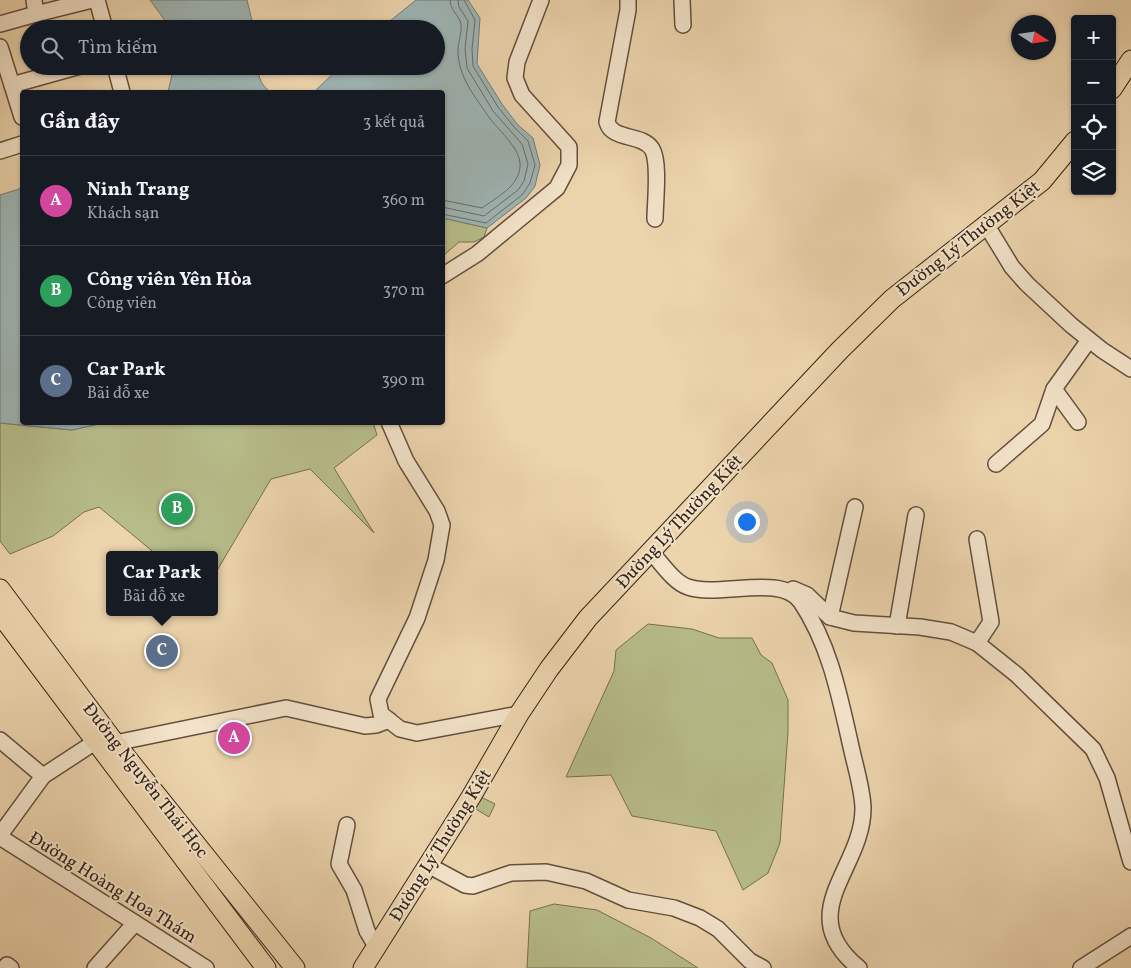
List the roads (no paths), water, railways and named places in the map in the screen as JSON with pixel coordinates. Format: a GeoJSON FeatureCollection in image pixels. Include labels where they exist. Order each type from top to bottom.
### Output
{"type":"FeatureCollection","features":[{"type":"Feature","properties":{"kind":"main road"},"geometry":{"type":"LineString","coordinates":[[1116,83],[1131,60]]}},
{"type":"Feature","properties":{"kind":"main road","name":"Đường Lý Thường Kiệt"},"geometry":{"type":"LineString","coordinates":[[363,968],[471,797],[519,714],[549,669],[588,618],[836,354],[892,299],[1042,181],[1071,146]]}},
{"type":"Feature","properties":{"kind":"main road","name":"Đường Nguyễn Thái Học"},"geometry":{"type":"LineString","coordinates":[[0,589],[114,743],[295,968]]}},
{"type":"Feature","properties":{"kind":"main road","name":"Đường Nguyễn Thái Học"},"geometry":{"type":"LineString","coordinates":[[0,614],[266,968]]}},
{"type":"Feature","properties":{"kind":"street"},"geometry":{"type":"LineString","coordinates":[[0,24],[35,7],[92,0]]}},
{"type":"Feature","properties":{"kind":"street"},"geometry":{"type":"LineString","coordinates":[[97,0],[103,20]]}},
{"type":"Feature","properties":{"kind":"street"},"geometry":{"type":"LineString","coordinates":[[445,274],[477,254],[545,200],[564,176],[568,165],[569,147],[522,94],[515,78],[517,62],[541,0]]}},
{"type":"Feature","properties":{"kind":"street"},"geometry":{"type":"LineString","coordinates":[[628,0],[628,10],[607,122],[608,127],[615,132],[643,141],[652,150],[656,163],[655,219]]}},
{"type":"Feature","properties":{"kind":"street"},"geometry":{"type":"LineString","coordinates":[[682,0],[683,25]]}},
{"type":"Feature","properties":{"kind":"street"},"geometry":{"type":"LineString","coordinates":[[0,48],[20,111]]}},
{"type":"Feature","properties":{"kind":"street"},"geometry":{"type":"LineString","coordinates":[[12,85],[48,75]]}},
{"type":"Feature","properties":{"kind":"street"},"geometry":{"type":"LineString","coordinates":[[118,75],[122,90]]}},
{"type":"Feature","properties":{"kind":"street"},"geometry":{"type":"LineString","coordinates":[[0,151],[20,145]]}},
{"type":"Feature","properties":{"kind":"street"},"geometry":{"type":"LineString","coordinates":[[987,226],[1012,267],[1027,284],[1089,340],[1131,369]]}},
{"type":"Feature","properties":{"kind":"street"},"geometry":{"type":"LineString","coordinates":[[996,464],[1042,424],[1054,389],[1089,340]]}},
{"type":"Feature","properties":{"kind":"street"},"geometry":{"type":"LineString","coordinates":[[1054,389],[1078,422]]}},
{"type":"Feature","properties":{"kind":"street"},"geometry":{"type":"LineString","coordinates":[[390,425],[406,461],[437,511],[442,526],[436,560],[417,618],[378,699],[381,714],[400,729],[417,733],[519,714]]}},
{"type":"Feature","properties":{"kind":"street"},"geometry":{"type":"LineString","coordinates":[[830,617],[855,507]]}},
{"type":"Feature","properties":{"kind":"street"},"geometry":{"type":"LineString","coordinates":[[897,626],[916,515]]}},
{"type":"Feature","properties":{"kind":"street"},"geometry":{"type":"LineString","coordinates":[[977,538],[991,622],[977,643]]}},
{"type":"Feature","properties":{"kind":"street"},"geometry":{"type":"LineString","coordinates":[[650,551],[680,582],[688,587],[702,590],[784,590],[792,588],[807,595],[830,617],[854,623],[951,632],[977,643],[1017,675],[1093,749],[1107,778],[1131,862]]}},
{"type":"Feature","properties":{"kind":"street"},"geometry":{"type":"LineString","coordinates":[[784,590],[800,601],[825,647],[836,678],[862,796],[860,830],[835,889],[830,916],[831,929],[839,948],[859,968]]}},
{"type":"Feature","properties":{"kind":"street"},"geometry":{"type":"LineString","coordinates":[[114,743],[286,708],[365,726],[376,725],[389,720]]}},
{"type":"Feature","properties":{"kind":"street"},"geometry":{"type":"LineString","coordinates":[[0,740],[43,776]]}},
{"type":"Feature","properties":{"kind":"street"},"geometry":{"type":"LineString","coordinates":[[0,836],[43,776],[95,742]]}},
{"type":"Feature","properties":{"kind":"street"},"geometry":{"type":"LineString","coordinates":[[347,825],[339,864],[354,890],[367,931],[377,948]]}},
{"type":"Feature","properties":{"kind":"street","name":"Đường Hoàng Hoa Thám"},"geometry":{"type":"LineString","coordinates":[[0,836],[206,968]]}},
{"type":"Feature","properties":{"kind":"street"},"geometry":{"type":"LineString","coordinates":[[428,865],[465,885],[473,886],[511,873],[546,872],[586,881],[628,900],[674,908],[700,918],[718,928],[750,961],[763,968]]}},
{"type":"Feature","properties":{"kind":"street"},"geometry":{"type":"LineString","coordinates":[[95,968],[135,923]]}},
{"type":"Feature","properties":{"kind":"street"},"geometry":{"type":"LineString","coordinates":[[1082,968],[1131,936]]}},
{"type":"Feature","properties":{"kind":"water"},"geometry":{"type":"Polygon","coordinates":[[[150,0],[247,0],[252,20],[164,20],[150,0]]]}},
{"type":"Feature","properties":{"kind":"water"},"geometry":{"type":"Polygon","coordinates":[[[416,0],[468,0],[480,18],[477,64],[517,124],[533,138],[540,165],[535,186],[526,198],[487,228],[445,218],[445,90],[316,90],[332,75],[445,75],[445,20],[391,20],[416,0]]]}},
{"type":"Feature","properties":{"kind":"water"},"geometry":{"type":"Polygon","coordinates":[[[172,75],[259,75],[261,81],[269,90],[168,90],[172,75]]]}},
{"type":"Feature","properties":{"kind":"water"},"geometry":{"type":"Polygon","coordinates":[[[20,189],[20,425],[0,423],[0,195],[20,189]]]}},
{"type":"Feature","properties":{"kind":"water"},"geometry":{"type":"Polygon","coordinates":[[[21,425],[95,425],[72,430],[21,425]]]}},
{"type":"Feature","properties":{"kind":"place","name":"Công viên Yên Hòa"},"geometry":{"type":"Point","coordinates":[177,509]}},
{"type":"Feature","properties":{"kind":"place","name":"Car Park"},"geometry":{"type":"Point","coordinates":[162,651]}},
{"type":"Feature","properties":{"kind":"place","name":"Ninh Trang"},"geometry":{"type":"Point","coordinates":[234,738]}}]}
